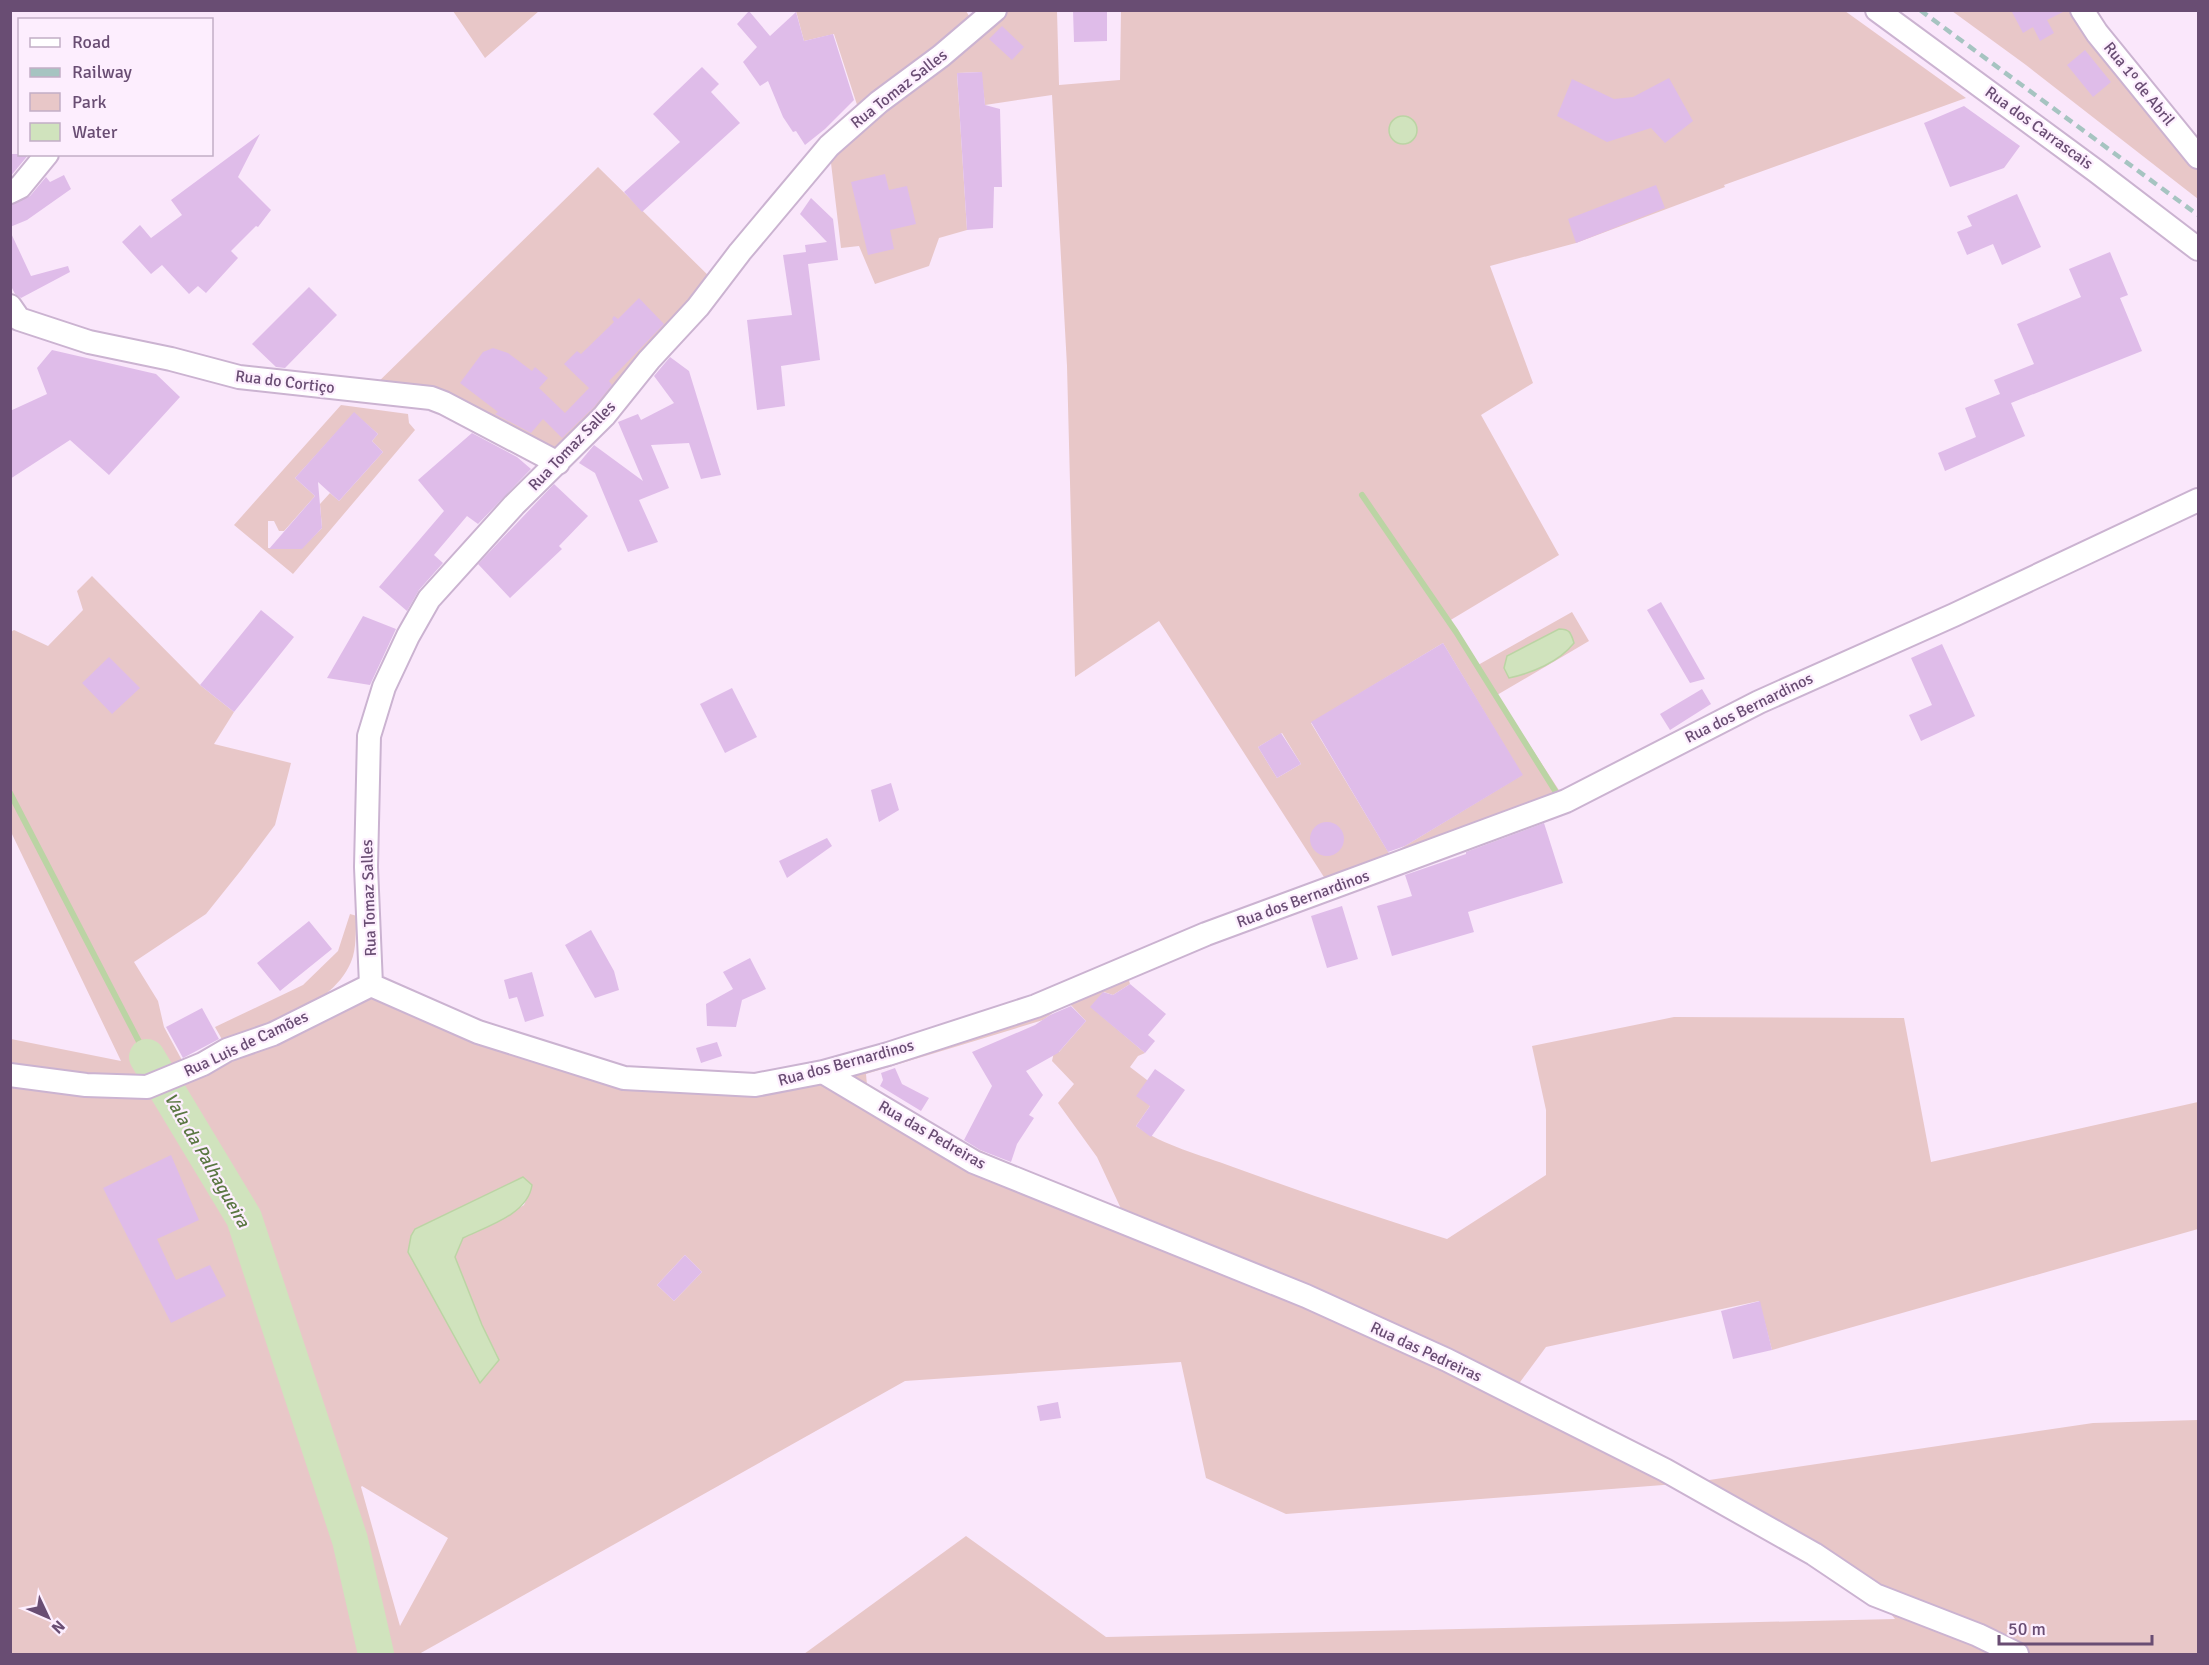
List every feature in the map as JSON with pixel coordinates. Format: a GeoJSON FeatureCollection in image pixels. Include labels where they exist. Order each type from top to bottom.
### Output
{"type":"FeatureCollection","features":[{"type":"Feature","properties":{"kind":"street","name":"Rua Tomaz Salles"},"geometry":{"type":"LineString","coordinates":[[371,985],[366,856],[369,736],[384,687],[408,636],[429,599],[514,505],[604,416],[649,360],[698,307],[740,252],[829,146],[879,102],[941,56],[995,10]]}},
{"type":"Feature","properties":{"kind":"street","name":"Rua dos Carrascais"},"geometry":{"type":"LineString","coordinates":[[1877,10],[2199,249]]}},
{"type":"Feature","properties":{"kind":"street","name":"Rua 1º de Abril"},"geometry":{"type":"LineString","coordinates":[[2082,10],[2126,70],[2199,157]]}},
{"type":"Feature","properties":{"kind":"street"},"geometry":{"type":"LineString","coordinates":[[10,192],[20,187],[45,156]]}},
{"type":"Feature","properties":{"kind":"street","name":"Rua do Cortiço"},"geometry":{"type":"LineString","coordinates":[[10,306],[19,319],[89,342],[171,359],[239,377],[431,398],[558,463]]}},
{"type":"Feature","properties":{"kind":"street","name":"Rua dos Bernardinos"},"geometry":{"type":"LineString","coordinates":[[371,985],[478,1032],[624,1078],[755,1085],[823,1072],[888,1054],[1036,1006],[1206,934],[1566,801],[1759,702],[1954,615],[2199,500]]}},
{"type":"Feature","properties":{"kind":"street","name":"Rua Luis de Camões"},"geometry":{"type":"LineString","coordinates":[[10,1075],[86,1085],[147,1088],[203,1064],[227,1050],[273,1034],[371,985]]}},
{"type":"Feature","properties":{"kind":"street","name":"Rua das Pedreiras"},"geometry":{"type":"LineString","coordinates":[[823,1072],[974,1162],[1306,1296],[1444,1359],[1665,1470],[1814,1554],[1875,1595],[1978,1635],[2017,1654]]}},
{"type":"Feature","properties":{"kind":"green space"},"geometry":{"type":"Polygon","coordinates":[[[453,11],[539,11],[485,58],[453,11]]]}},
{"type":"Feature","properties":{"kind":"green space"},"geometry":{"type":"Polygon","coordinates":[[[796,11],[966,11],[976,27],[995,11],[1057,11],[1059,85],[1120,80],[1121,11],[1845,11],[1966,98],[1724,185],[1725,187],[1576,243],[1490,266],[1533,383],[1481,415],[1559,555],[1449,621],[1478,665],[1572,612],[1589,641],[1497,695],[1566,801],[1331,888],[1159,621],[1075,677],[1067,366],[1052,95],[985,105],[981,72],[957,73],[967,230],[939,238],[929,266],[875,284],[859,246],[841,248],[829,146],[861,117],[834,34],[804,41],[796,11]],[[1571,633],[1509,678],[1536,670],[1561,656],[1573,643],[1571,633]],[[1443,643],[1311,723],[1390,855],[1522,775],[1443,643]],[[1282,733],[1258,747],[1277,778],[1301,764],[1282,733]]]}},
{"type":"Feature","properties":{"kind":"green space"},"geometry":{"type":"Polygon","coordinates":[[[1952,11],[2082,11],[2198,157],[2198,199],[2026,65],[1952,11]]]}},
{"type":"Feature","properties":{"kind":"green space"},"geometry":{"type":"Polygon","coordinates":[[[598,167],[716,283],[558,463],[444,403],[369,391],[598,167]]]}},
{"type":"Feature","properties":{"kind":"green space"},"geometry":{"type":"Polygon","coordinates":[[[341,405],[408,414],[409,423],[415,430],[293,574],[234,525],[341,405]],[[354,413],[295,478],[315,496],[284,531],[279,531],[274,521],[268,521],[268,548],[302,548],[322,528],[320,504],[330,493],[339,501],[383,452],[372,441],[378,434],[354,413]]]}},
{"type":"Feature","properties":{"kind":"green space"},"geometry":{"type":"Polygon","coordinates":[[[92,576],[200,685],[234,712],[214,744],[291,763],[275,825],[242,869],[206,914],[134,962],[158,1001],[164,1027],[184,1064],[171,1078],[11,1075],[11,1039],[121,1061],[11,832],[11,632],[14,630],[48,646],[83,610],[77,591],[92,576]]]}},
{"type":"Feature","properties":{"kind":"green space"},"geometry":{"type":"Polygon","coordinates":[[[350,914],[357,916],[353,957],[342,977],[329,991],[296,1013],[224,1043],[215,1027],[303,985],[338,951],[350,914]]]}},
{"type":"Feature","properties":{"kind":"green space"},"geometry":{"type":"Polygon","coordinates":[[[1125,968],[1130,984],[1113,995],[1104,992],[1091,1007],[1145,1053],[1138,1056],[1130,1067],[1147,1080],[1150,1106],[1136,1126],[1183,1150],[1447,1239],[1546,1175],[1546,1110],[1532,1046],[1674,1017],[1904,1018],[1931,1162],[2198,1102],[2198,1229],[1772,1350],[1759,1301],[1546,1347],[1512,1393],[1689,1483],[1286,1514],[1206,1478],[1181,1362],[905,1381],[419,1654],[11,1654],[11,1085],[118,1099],[146,1098],[173,1089],[370,997],[477,1036],[624,1078],[755,1085],[1125,968]],[[1068,1002],[1043,1020],[866,1074],[867,1085],[963,1143],[1123,1213],[1097,1157],[1058,1103],[1074,1084],[1052,1061],[1055,1047],[1059,1052],[1086,1021],[1068,1002]],[[523,1177],[415,1229],[499,1359],[482,1325],[455,1257],[463,1238],[524,1205],[532,1185],[523,1177]],[[685,1255],[657,1285],[674,1301],[702,1272],[685,1255]],[[361,1487],[400,1626],[448,1538],[361,1487]]]}},
{"type":"Feature","properties":{"kind":"green space"},"geometry":{"type":"Polygon","coordinates":[[[2198,1420],[2198,1654],[804,1654],[966,1536],[1106,1637],[1895,1619],[1880,1600],[1689,1483],[2093,1423],[2198,1420]]]}},
{"type":"Feature","properties":{"kind":"water"},"geometry":{"type":"Polygon","coordinates":[[[1403,116],[1413,120],[1417,130],[1413,140],[1403,144],[1393,140],[1389,130],[1393,120],[1403,116]]]}},
{"type":"Feature","properties":{"kind":"water"},"geometry":{"type":"Polygon","coordinates":[[[1559,629],[1570,632],[1574,643],[1568,650],[1544,666],[1509,678],[1504,668],[1507,656],[1559,629]]]}},
{"type":"Feature","properties":{"kind":"water"},"geometry":{"type":"Polygon","coordinates":[[[523,1177],[532,1185],[523,1204],[495,1224],[463,1238],[455,1257],[482,1325],[499,1360],[480,1383],[408,1252],[411,1236],[415,1229],[523,1177]]]}},
{"type":"Feature","properties":{"kind":"building"},"geometry":{"type":"Polygon","coordinates":[[[1073,10],[1107,10],[1107,41],[1074,42],[1073,10]]]}},
{"type":"Feature","properties":{"kind":"building"},"geometry":{"type":"Polygon","coordinates":[[[2011,10],[2067,10],[2047,20],[2054,33],[2040,41],[2033,27],[2023,33],[2011,10]]]}},
{"type":"Feature","properties":{"kind":"building"},"geometry":{"type":"Polygon","coordinates":[[[749,11],[770,36],[796,12],[804,41],[833,34],[854,100],[805,145],[783,117],[768,81],[760,86],[743,62],[757,47],[737,24],[749,11]]]}},
{"type":"Feature","properties":{"kind":"building"},"geometry":{"type":"Polygon","coordinates":[[[1002,26],[1024,47],[1012,60],[989,39],[1002,26]]]}},
{"type":"Feature","properties":{"kind":"building"},"geometry":{"type":"Polygon","coordinates":[[[2085,50],[2111,82],[2093,97],[2067,65],[2085,50]]]}},
{"type":"Feature","properties":{"kind":"building"},"geometry":{"type":"Polygon","coordinates":[[[702,67],[719,84],[711,92],[740,123],[642,212],[624,192],[680,142],[653,114],[702,67]]]}},
{"type":"Feature","properties":{"kind":"building"},"geometry":{"type":"Polygon","coordinates":[[[982,72],[985,105],[1000,109],[1002,187],[994,187],[993,228],[967,230],[957,73],[982,72]]]}},
{"type":"Feature","properties":{"kind":"building"},"geometry":{"type":"Polygon","coordinates":[[[1669,78],[1693,121],[1665,143],[1651,128],[1607,142],[1557,116],[1572,79],[1614,99],[1633,97],[1669,78]]]}},
{"type":"Feature","properties":{"kind":"building"},"geometry":{"type":"Polygon","coordinates":[[[1964,106],[2020,146],[2004,168],[1950,187],[1924,123],[1964,106]]]}},
{"type":"Feature","properties":{"kind":"building"},"geometry":{"type":"Polygon","coordinates":[[[260,134],[238,177],[271,210],[258,227],[256,226],[231,251],[238,258],[206,293],[198,286],[189,294],[162,265],[151,274],[122,242],[140,225],[151,238],[182,215],[171,200],[260,134]]]}},
{"type":"Feature","properties":{"kind":"building"},"geometry":{"type":"Polygon","coordinates":[[[10,154],[27,156],[10,177],[10,154]]]}},
{"type":"Feature","properties":{"kind":"building"},"geometry":{"type":"Polygon","coordinates":[[[885,174],[889,190],[907,186],[916,224],[890,230],[894,249],[868,255],[851,182],[885,174]]]}},
{"type":"Feature","properties":{"kind":"building"},"geometry":{"type":"Polygon","coordinates":[[[64,175],[71,189],[27,220],[10,227],[10,205],[30,196],[46,177],[50,182],[64,175]]]}},
{"type":"Feature","properties":{"kind":"building"},"geometry":{"type":"Polygon","coordinates":[[[1656,185],[1665,208],[1576,243],[1568,219],[1656,185]]]}},
{"type":"Feature","properties":{"kind":"building"},"geometry":{"type":"Polygon","coordinates":[[[2017,194],[2041,247],[2002,265],[1993,244],[1967,255],[1957,232],[1972,226],[1967,216],[2017,194]]]}},
{"type":"Feature","properties":{"kind":"building"},"geometry":{"type":"Polygon","coordinates":[[[811,198],[833,219],[838,260],[808,264],[820,360],[781,366],[785,406],[757,410],[747,320],[792,315],[783,255],[806,252],[805,245],[827,242],[800,214],[811,198]]]}},
{"type":"Feature","properties":{"kind":"building"},"geometry":{"type":"Polygon","coordinates":[[[10,231],[31,276],[68,266],[70,272],[21,298],[15,294],[10,284],[10,231]]]}},
{"type":"Feature","properties":{"kind":"building"},"geometry":{"type":"Polygon","coordinates":[[[2110,252],[2128,295],[2120,298],[2142,351],[2011,403],[2025,436],[1945,471],[1938,453],[1976,437],[1965,408],[2000,394],[1994,380],[2034,364],[2017,324],[2081,297],[2069,269],[2110,252]]]}},
{"type":"Feature","properties":{"kind":"building"},"geometry":{"type":"Polygon","coordinates":[[[309,287],[337,315],[285,368],[276,367],[252,344],[309,287]]]}},
{"type":"Feature","properties":{"kind":"building"},"geometry":{"type":"Polygon","coordinates":[[[639,298],[664,324],[609,381],[612,385],[594,407],[562,438],[543,419],[531,433],[495,414],[498,412],[460,383],[483,352],[493,348],[508,353],[532,371],[535,367],[548,378],[539,388],[565,413],[589,388],[564,364],[577,351],[581,354],[614,322],[612,319],[614,316],[618,319],[639,298]]]}},
{"type":"Feature","properties":{"kind":"building"},"geometry":{"type":"Polygon","coordinates":[[[52,350],[156,374],[180,397],[109,475],[70,440],[10,479],[10,411],[47,394],[37,368],[52,350]]]}},
{"type":"Feature","properties":{"kind":"building"},"geometry":{"type":"Polygon","coordinates":[[[670,357],[689,371],[721,475],[701,479],[689,443],[651,445],[669,488],[639,500],[658,542],[628,552],[595,473],[579,463],[594,445],[643,481],[618,422],[638,414],[641,420],[674,403],[654,376],[670,357]]]}},
{"type":"Feature","properties":{"kind":"building"},"geometry":{"type":"Polygon","coordinates":[[[354,412],[378,434],[372,441],[383,452],[339,501],[318,482],[322,528],[302,549],[269,549],[315,496],[295,478],[354,412]]]}},
{"type":"Feature","properties":{"kind":"building"},"geometry":{"type":"Polygon","coordinates":[[[472,433],[517,457],[531,469],[478,524],[467,516],[434,555],[443,563],[419,590],[407,611],[379,587],[444,511],[418,480],[472,433]]]}},
{"type":"Feature","properties":{"kind":"building"},"geometry":{"type":"Polygon","coordinates":[[[554,484],[588,516],[559,546],[562,549],[510,598],[478,564],[554,484]]]}},
{"type":"Feature","properties":{"kind":"building"},"geometry":{"type":"Polygon","coordinates":[[[1661,602],[1705,679],[1690,683],[1647,610],[1661,602]]]}},
{"type":"Feature","properties":{"kind":"building"},"geometry":{"type":"Polygon","coordinates":[[[261,610],[294,637],[234,712],[200,685],[261,610]]]}},
{"type":"Feature","properties":{"kind":"building"},"geometry":{"type":"Polygon","coordinates":[[[363,616],[396,629],[370,685],[327,678],[363,616]]]}},
{"type":"Feature","properties":{"kind":"building"},"geometry":{"type":"Polygon","coordinates":[[[1443,643],[1523,775],[1405,846],[1388,852],[1311,722],[1443,643]]]}},
{"type":"Feature","properties":{"kind":"building"},"geometry":{"type":"Polygon","coordinates":[[[1942,644],[1975,716],[1921,741],[1909,715],[1932,705],[1911,658],[1942,644]]]}},
{"type":"Feature","properties":{"kind":"building"},"geometry":{"type":"Polygon","coordinates":[[[109,657],[140,688],[112,714],[82,683],[109,657]]]}},
{"type":"Feature","properties":{"kind":"building"},"geometry":{"type":"Polygon","coordinates":[[[732,688],[757,737],[725,753],[700,704],[732,688]]]}},
{"type":"Feature","properties":{"kind":"building"},"geometry":{"type":"Polygon","coordinates":[[[1702,689],[1711,704],[1670,730],[1660,714],[1702,689]]]}},
{"type":"Feature","properties":{"kind":"building"},"geometry":{"type":"Polygon","coordinates":[[[1281,733],[1301,764],[1277,778],[1258,747],[1281,733]]]}},
{"type":"Feature","properties":{"kind":"building"},"geometry":{"type":"Polygon","coordinates":[[[891,783],[899,810],[879,822],[871,790],[891,783]]]}},
{"type":"Feature","properties":{"kind":"building"},"geometry":{"type":"Polygon","coordinates":[[[1327,822],[1339,827],[1344,839],[1339,851],[1327,856],[1315,851],[1310,839],[1315,827],[1327,822]]]}},
{"type":"Feature","properties":{"kind":"building"},"geometry":{"type":"Polygon","coordinates":[[[1544,823],[1563,883],[1468,912],[1474,932],[1392,956],[1377,906],[1412,896],[1405,875],[1544,823]]]}},
{"type":"Feature","properties":{"kind":"building"},"geometry":{"type":"Polygon","coordinates":[[[827,838],[832,846],[787,878],[779,861],[827,838]]]}},
{"type":"Feature","properties":{"kind":"building"},"geometry":{"type":"Polygon","coordinates":[[[1342,906],[1358,959],[1327,968],[1311,916],[1342,906]]]}},
{"type":"Feature","properties":{"kind":"building"},"geometry":{"type":"Polygon","coordinates":[[[309,921],[332,949],[280,991],[257,963],[309,921]]]}},
{"type":"Feature","properties":{"kind":"building"},"geometry":{"type":"Polygon","coordinates":[[[591,930],[614,971],[619,990],[595,998],[565,945],[591,930]]]}},
{"type":"Feature","properties":{"kind":"building"},"geometry":{"type":"Polygon","coordinates":[[[750,958],[766,989],[742,1000],[736,1027],[707,1026],[706,1004],[733,989],[723,972],[750,958]]]}},
{"type":"Feature","properties":{"kind":"building"},"geometry":{"type":"Polygon","coordinates":[[[532,972],[544,1016],[525,1022],[517,997],[509,999],[504,980],[532,972]]]}},
{"type":"Feature","properties":{"kind":"building"},"geometry":{"type":"Polygon","coordinates":[[[1130,984],[1166,1014],[1148,1035],[1155,1041],[1145,1053],[1090,1007],[1103,992],[1113,995],[1130,984]]]}},
{"type":"Feature","properties":{"kind":"building"},"geometry":{"type":"Polygon","coordinates":[[[1071,1006],[1086,1021],[1058,1053],[1026,1071],[1043,1095],[1029,1115],[1034,1118],[1017,1144],[1011,1162],[980,1150],[964,1140],[992,1086],[972,1052],[1035,1025],[1050,1015],[1071,1006]]]}},
{"type":"Feature","properties":{"kind":"building"},"geometry":{"type":"Polygon","coordinates":[[[202,1008],[219,1039],[183,1058],[166,1027],[202,1008]]]}},
{"type":"Feature","properties":{"kind":"building"},"geometry":{"type":"Polygon","coordinates":[[[717,1042],[722,1056],[701,1063],[696,1048],[717,1042]]]}},
{"type":"Feature","properties":{"kind":"building"},"geometry":{"type":"Polygon","coordinates":[[[895,1068],[902,1084],[929,1098],[921,1111],[880,1086],[883,1080],[881,1073],[895,1068]]]}},
{"type":"Feature","properties":{"kind":"building"},"geometry":{"type":"Polygon","coordinates":[[[1155,1069],[1185,1090],[1151,1137],[1136,1126],[1150,1106],[1136,1096],[1155,1069]]]}},
{"type":"Feature","properties":{"kind":"building"},"geometry":{"type":"Polygon","coordinates":[[[171,1155],[199,1220],[157,1239],[176,1280],[210,1265],[226,1296],[171,1323],[103,1188],[171,1155]]]}},
{"type":"Feature","properties":{"kind":"building"},"geometry":{"type":"Polygon","coordinates":[[[685,1255],[702,1272],[674,1301],[657,1285],[685,1255]]]}},
{"type":"Feature","properties":{"kind":"building"},"geometry":{"type":"Polygon","coordinates":[[[1760,1301],[1772,1350],[1733,1359],[1721,1311],[1760,1301]]]}},
{"type":"Feature","properties":{"kind":"building"},"geometry":{"type":"Polygon","coordinates":[[[1058,1402],[1061,1418],[1040,1421],[1037,1406],[1058,1402]]]}},
{"type":"Feature","properties":{"kind":"waterway"},"geometry":{"type":"LineString","coordinates":[[1362,495],[1456,632],[1559,797]]}},
{"type":"Feature","properties":{"kind":"waterway","name":"Vala da Palhagueira"},"geometry":{"type":"LineString","coordinates":[[10,793],[147,1057]]}},
{"type":"Feature","properties":{"kind":"waterway","name":"Vala da Palhagueira"},"geometry":{"type":"LineString","coordinates":[[147,1057],[244,1218],[350,1540],[376,1654]]}},
{"type":"Feature","properties":{"kind":"railway"},"geometry":{"type":"LineString","coordinates":[[1920,10],[2198,215]]}}]}
